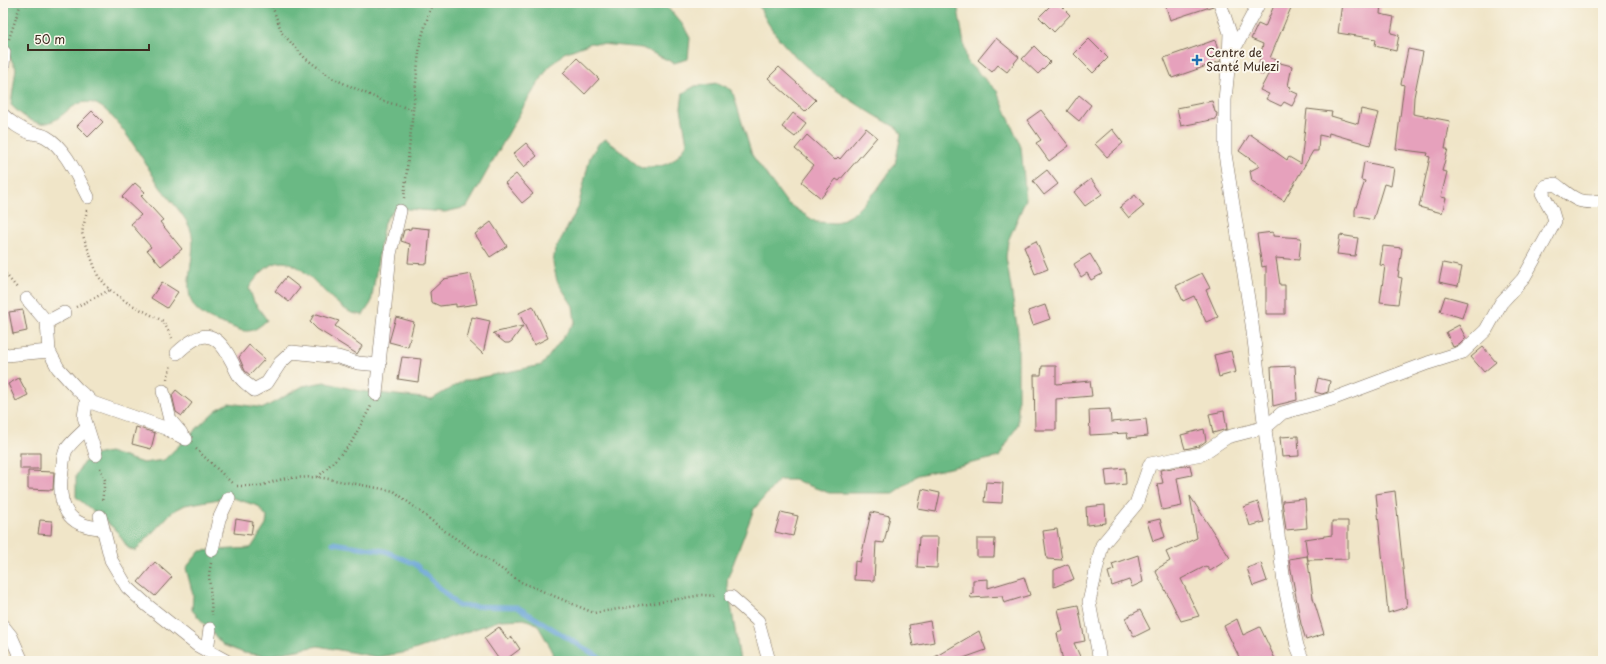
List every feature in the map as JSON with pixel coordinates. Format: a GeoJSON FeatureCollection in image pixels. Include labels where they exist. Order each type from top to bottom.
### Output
{"type":"FeatureCollection","features":[{"type":"Feature","properties":{"kind":"street"},"geometry":{"type":"LineString","coordinates":[[1220,3],[1230,33],[1225,100],[1225,154],[1252,324],[1266,427],[1273,504],[1284,583],[1297,646],[1303,661]]}},
{"type":"Feature","properties":{"kind":"street"},"geometry":{"type":"LineString","coordinates":[[1229,59],[1259,3]]}},
{"type":"Feature","properties":{"kind":"street"},"geometry":{"type":"LineString","coordinates":[[3,66],[4,52]]}},
{"type":"Feature","properties":{"kind":"street"},"geometry":{"type":"LineString","coordinates":[[3,115],[8,120],[30,132],[44,136],[53,141],[72,166],[88,197]]}},
{"type":"Feature","properties":{"kind":"street"},"geometry":{"type":"LineString","coordinates":[[1100,661],[1089,602],[1102,545],[1136,504],[1150,464],[1202,454],[1227,437],[1266,427],[1282,413],[1332,399],[1428,363],[1463,352],[1486,330],[1502,303],[1523,279],[1546,240],[1555,221],[1552,211],[1542,193],[1546,186],[1555,184],[1573,199],[1590,202],[1603,201]]}},
{"type":"Feature","properties":{"kind":"street"},"geometry":{"type":"LineString","coordinates":[[376,394],[390,254],[400,211]]}},
{"type":"Feature","properties":{"kind":"street"},"geometry":{"type":"LineString","coordinates":[[27,299],[47,322],[49,351],[58,368],[93,403],[165,428],[186,440]]}},
{"type":"Feature","properties":{"kind":"street"},"geometry":{"type":"LineString","coordinates":[[47,322],[64,313]]}},
{"type":"Feature","properties":{"kind":"street"},"geometry":{"type":"LineString","coordinates":[[177,353],[189,342],[201,335],[214,337],[224,346],[240,378],[254,390],[267,383],[280,363],[292,352],[338,357],[358,363],[380,365]]}},
{"type":"Feature","properties":{"kind":"street"},"geometry":{"type":"LineString","coordinates":[[3,353],[6,355],[49,351]]}},
{"type":"Feature","properties":{"kind":"street"},"geometry":{"type":"LineString","coordinates":[[164,391],[170,420],[186,440]]}},
{"type":"Feature","properties":{"kind":"street"},"geometry":{"type":"LineString","coordinates":[[87,397],[84,417],[96,455]]}},
{"type":"Feature","properties":{"kind":"street"},"geometry":{"type":"LineString","coordinates":[[87,428],[66,452],[61,478],[62,504],[74,522],[91,528],[101,522],[112,560],[127,587],[148,606],[207,650],[226,661]]}},
{"type":"Feature","properties":{"kind":"street"},"geometry":{"type":"LineString","coordinates":[[212,550],[219,519],[229,498]]}},
{"type":"Feature","properties":{"kind":"street"},"geometry":{"type":"LineString","coordinates":[[731,597],[758,621],[770,661]]}},
{"type":"Feature","properties":{"kind":"street"},"geometry":{"type":"LineString","coordinates":[[3,626],[11,636],[22,661]]}},
{"type":"Feature","properties":{"kind":"street"},"geometry":{"type":"LineString","coordinates":[[207,650],[210,629]]}},
{"type":"Feature","properties":{"kind":"path"},"geometry":{"type":"LineString","coordinates":[[4,52],[21,3]]}},
{"type":"Feature","properties":{"kind":"path"},"geometry":{"type":"LineString","coordinates":[[271,3],[282,32],[305,58],[332,78],[383,101],[414,110]]}},
{"type":"Feature","properties":{"kind":"path"},"geometry":{"type":"LineString","coordinates":[[400,211],[405,194],[420,44],[432,3]]}},
{"type":"Feature","properties":{"kind":"path"},"geometry":{"type":"LineString","coordinates":[[88,197],[87,217],[82,233],[98,276],[110,290],[128,303],[163,321],[173,340],[177,353],[170,367],[164,391]]}},
{"type":"Feature","properties":{"kind":"path"},"geometry":{"type":"LineString","coordinates":[[3,271],[27,299]]}},
{"type":"Feature","properties":{"kind":"path"},"geometry":{"type":"LineString","coordinates":[[64,313],[110,290]]}},
{"type":"Feature","properties":{"kind":"path"},"geometry":{"type":"LineString","coordinates":[[318,477],[350,445],[376,394]]}},
{"type":"Feature","properties":{"kind":"path"},"geometry":{"type":"LineString","coordinates":[[186,440],[235,486],[260,486],[286,478],[318,477],[394,492],[446,532],[521,582],[594,613],[702,595],[731,597]]}},
{"type":"Feature","properties":{"kind":"path"},"geometry":{"type":"LineString","coordinates":[[96,455],[105,480],[101,522]]}},
{"type":"Feature","properties":{"kind":"path"},"geometry":{"type":"LineString","coordinates":[[210,629],[213,617],[209,574],[212,550]]}},
{"type":"Feature","properties":{"kind":"green space"},"geometry":{"type":"Polygon","coordinates":[[[3,3],[664,3],[683,25],[690,38],[688,59],[674,63],[642,48],[591,43],[564,53],[548,68],[525,104],[467,207],[445,212],[395,208],[384,222],[371,303],[363,315],[348,311],[335,301],[300,268],[288,263],[276,263],[263,271],[249,288],[254,302],[267,320],[254,330],[245,331],[208,318],[194,306],[190,297],[189,286],[193,250],[193,238],[190,228],[180,212],[160,187],[130,139],[111,115],[93,103],[82,103],[74,106],[58,118],[49,122],[39,123],[26,118],[11,105],[16,68],[3,46],[3,3]]]}},
{"type":"Feature","properties":{"kind":"green space"},"geometry":{"type":"Polygon","coordinates":[[[758,3],[957,3],[967,62],[997,91],[1021,147],[1026,199],[1008,241],[1006,257],[1018,332],[1018,424],[999,457],[918,475],[893,493],[829,493],[794,480],[779,480],[754,509],[727,580],[740,661],[553,661],[552,650],[537,624],[524,619],[501,620],[408,652],[377,657],[318,646],[266,656],[244,653],[223,645],[192,610],[193,595],[186,568],[200,551],[251,548],[266,525],[267,517],[258,506],[230,497],[185,505],[172,512],[135,551],[128,548],[116,530],[76,497],[76,476],[83,463],[95,455],[109,452],[143,463],[164,460],[216,410],[229,403],[264,408],[303,386],[324,382],[360,391],[432,399],[463,381],[542,365],[575,322],[573,306],[557,281],[553,263],[555,250],[578,208],[590,157],[599,143],[606,139],[641,168],[668,164],[677,157],[687,144],[681,108],[683,93],[695,86],[718,83],[732,90],[752,155],[787,203],[816,222],[836,223],[853,214],[876,191],[895,164],[901,134],[897,128],[837,91],[798,59],[781,42],[768,23],[758,3]]]}},
{"type":"Feature","properties":{"kind":"building"},"geometry":{"type":"Polygon","coordinates":[[[1053,3],[1058,3],[1070,15],[1054,32],[1039,17],[1053,3]]]}},
{"type":"Feature","properties":{"kind":"building"},"geometry":{"type":"Polygon","coordinates":[[[1165,3],[1212,3],[1213,6],[1170,20],[1165,3]]]}},
{"type":"Feature","properties":{"kind":"building"},"geometry":{"type":"Polygon","coordinates":[[[1275,3],[1293,3],[1270,58],[1280,61],[1280,63],[1292,66],[1288,86],[1291,87],[1289,90],[1298,94],[1292,106],[1284,102],[1281,106],[1266,99],[1269,94],[1260,90],[1269,73],[1265,72],[1263,75],[1257,73],[1263,44],[1251,39],[1258,24],[1265,27],[1275,3]]]}},
{"type":"Feature","properties":{"kind":"building"},"geometry":{"type":"Polygon","coordinates":[[[1342,3],[1381,3],[1380,14],[1394,17],[1391,33],[1399,35],[1396,51],[1375,46],[1376,39],[1338,33],[1342,3]]]}},
{"type":"Feature","properties":{"kind":"building"},"geometry":{"type":"Polygon","coordinates":[[[996,38],[1019,57],[1007,72],[998,65],[992,72],[978,60],[996,38]]]}},
{"type":"Feature","properties":{"kind":"building"},"geometry":{"type":"Polygon","coordinates":[[[1089,39],[1108,58],[1093,73],[1074,54],[1089,39]]]}},
{"type":"Feature","properties":{"kind":"building"},"geometry":{"type":"Polygon","coordinates":[[[1215,40],[1221,61],[1172,78],[1164,58],[1215,40]]]}},
{"type":"Feature","properties":{"kind":"building"},"geometry":{"type":"Polygon","coordinates":[[[1034,46],[1050,62],[1038,74],[1022,59],[1034,46]]]}},
{"type":"Feature","properties":{"kind":"building"},"geometry":{"type":"Polygon","coordinates":[[[1408,49],[1423,52],[1414,97],[1413,114],[1450,121],[1445,149],[1448,149],[1442,171],[1447,172],[1441,197],[1446,198],[1442,213],[1419,207],[1430,157],[1427,156],[1428,153],[1396,149],[1404,85],[1401,84],[1408,49]]]}},
{"type":"Feature","properties":{"kind":"building"},"geometry":{"type":"Polygon","coordinates":[[[577,58],[599,79],[585,94],[563,73],[577,58]]]}},
{"type":"Feature","properties":{"kind":"building"},"geometry":{"type":"Polygon","coordinates":[[[779,67],[816,100],[805,111],[768,78],[779,67]]]}},
{"type":"Feature","properties":{"kind":"building"},"geometry":{"type":"Polygon","coordinates":[[[1079,95],[1091,105],[1079,121],[1067,111],[1079,95]]]}},
{"type":"Feature","properties":{"kind":"building"},"geometry":{"type":"Polygon","coordinates":[[[1212,101],[1215,112],[1217,113],[1216,119],[1181,126],[1177,108],[1212,101]]]}},
{"type":"Feature","properties":{"kind":"building"},"geometry":{"type":"Polygon","coordinates":[[[1307,109],[1332,112],[1331,116],[1358,124],[1361,109],[1379,113],[1370,145],[1329,133],[1328,137],[1319,135],[1318,151],[1313,151],[1284,201],[1252,181],[1250,171],[1260,166],[1239,151],[1250,134],[1287,160],[1289,157],[1301,164],[1307,109]]]}},
{"type":"Feature","properties":{"kind":"building"},"geometry":{"type":"Polygon","coordinates":[[[1041,110],[1069,146],[1049,161],[1036,143],[1041,140],[1027,120],[1041,110]]]}},
{"type":"Feature","properties":{"kind":"building"},"geometry":{"type":"Polygon","coordinates":[[[92,111],[103,122],[88,137],[77,126],[92,111]]]}},
{"type":"Feature","properties":{"kind":"building"},"geometry":{"type":"Polygon","coordinates":[[[793,113],[806,123],[795,137],[782,127],[793,113]]]}},
{"type":"Feature","properties":{"kind":"building"},"geometry":{"type":"Polygon","coordinates":[[[866,128],[877,137],[839,181],[836,179],[821,198],[801,182],[814,165],[795,149],[807,135],[835,160],[838,157],[840,159],[866,128]]]}},
{"type":"Feature","properties":{"kind":"building"},"geometry":{"type":"Polygon","coordinates":[[[1112,129],[1123,143],[1107,157],[1095,144],[1112,129]]]}},
{"type":"Feature","properties":{"kind":"building"},"geometry":{"type":"Polygon","coordinates":[[[526,143],[537,156],[524,167],[513,154],[526,143]]]}},
{"type":"Feature","properties":{"kind":"building"},"geometry":{"type":"Polygon","coordinates":[[[1364,162],[1394,168],[1391,186],[1384,184],[1373,220],[1355,216],[1355,210],[1365,181],[1361,180],[1364,162]]]}},
{"type":"Feature","properties":{"kind":"building"},"geometry":{"type":"Polygon","coordinates":[[[1047,170],[1058,184],[1044,195],[1033,181],[1047,170]]]}},
{"type":"Feature","properties":{"kind":"building"},"geometry":{"type":"Polygon","coordinates":[[[516,174],[533,194],[522,203],[505,183],[516,174]]]}},
{"type":"Feature","properties":{"kind":"building"},"geometry":{"type":"Polygon","coordinates":[[[1091,179],[1102,194],[1085,206],[1074,192],[1091,179]]]}},
{"type":"Feature","properties":{"kind":"building"},"geometry":{"type":"Polygon","coordinates":[[[135,183],[145,192],[141,196],[163,220],[160,222],[182,249],[161,266],[147,250],[151,247],[131,224],[141,215],[122,197],[135,183]]]}},
{"type":"Feature","properties":{"kind":"building"},"geometry":{"type":"Polygon","coordinates":[[[1135,195],[1144,206],[1129,218],[1120,207],[1135,195]]]}},
{"type":"Feature","properties":{"kind":"building"},"geometry":{"type":"Polygon","coordinates":[[[491,222],[507,246],[490,257],[475,234],[491,222]]]}},
{"type":"Feature","properties":{"kind":"building"},"geometry":{"type":"Polygon","coordinates":[[[411,227],[430,229],[427,264],[408,263],[410,244],[401,241],[404,230],[411,229],[411,227]]]}},
{"type":"Feature","properties":{"kind":"building"},"geometry":{"type":"Polygon","coordinates":[[[1273,232],[1273,236],[1301,238],[1299,260],[1276,258],[1280,285],[1285,285],[1285,314],[1266,314],[1266,266],[1262,267],[1257,234],[1273,232]]]}},
{"type":"Feature","properties":{"kind":"building"},"geometry":{"type":"Polygon","coordinates":[[[1340,235],[1358,238],[1355,256],[1337,254],[1340,235]]]}},
{"type":"Feature","properties":{"kind":"building"},"geometry":{"type":"Polygon","coordinates":[[[1036,241],[1048,269],[1035,274],[1024,247],[1036,241]]]}},
{"type":"Feature","properties":{"kind":"building"},"geometry":{"type":"Polygon","coordinates":[[[1383,246],[1402,248],[1398,277],[1402,278],[1398,304],[1380,302],[1385,266],[1380,265],[1383,246]]]}},
{"type":"Feature","properties":{"kind":"building"},"geometry":{"type":"Polygon","coordinates":[[[1090,254],[1102,274],[1091,280],[1087,273],[1081,277],[1074,264],[1090,254]]]}},
{"type":"Feature","properties":{"kind":"building"},"geometry":{"type":"Polygon","coordinates":[[[1443,263],[1462,267],[1458,286],[1439,282],[1443,263]]]}},
{"type":"Feature","properties":{"kind":"building"},"geometry":{"type":"Polygon","coordinates":[[[1202,273],[1210,288],[1206,290],[1218,317],[1206,322],[1194,296],[1183,301],[1176,286],[1202,273]]]}},
{"type":"Feature","properties":{"kind":"building"},"geometry":{"type":"Polygon","coordinates":[[[471,274],[477,304],[456,307],[456,304],[440,306],[431,302],[430,292],[444,279],[471,274]]]}},
{"type":"Feature","properties":{"kind":"building"},"geometry":{"type":"Polygon","coordinates":[[[286,277],[300,288],[289,302],[275,291],[286,277]]]}},
{"type":"Feature","properties":{"kind":"building"},"geometry":{"type":"Polygon","coordinates":[[[162,282],[178,292],[167,308],[151,298],[162,282]]]}},
{"type":"Feature","properties":{"kind":"building"},"geometry":{"type":"Polygon","coordinates":[[[1445,296],[1467,302],[1462,318],[1440,311],[1445,296]]]}},
{"type":"Feature","properties":{"kind":"building"},"geometry":{"type":"Polygon","coordinates":[[[1045,305],[1050,319],[1033,325],[1028,311],[1045,305]]]}},
{"type":"Feature","properties":{"kind":"building"},"geometry":{"type":"Polygon","coordinates":[[[533,306],[548,338],[534,345],[519,313],[533,306]]]}},
{"type":"Feature","properties":{"kind":"building"},"geometry":{"type":"Polygon","coordinates":[[[23,310],[27,331],[13,334],[9,312],[23,310]]]}},
{"type":"Feature","properties":{"kind":"building"},"geometry":{"type":"Polygon","coordinates":[[[317,314],[339,321],[335,326],[362,346],[357,354],[317,329],[310,322],[313,316],[317,314]]]}},
{"type":"Feature","properties":{"kind":"building"},"geometry":{"type":"Polygon","coordinates":[[[396,317],[414,322],[408,347],[389,342],[396,317]]]}},
{"type":"Feature","properties":{"kind":"building"},"geometry":{"type":"Polygon","coordinates":[[[472,317],[490,321],[483,354],[467,339],[472,317]]]}},
{"type":"Feature","properties":{"kind":"building"},"geometry":{"type":"Polygon","coordinates":[[[1459,325],[1466,338],[1459,345],[1453,347],[1446,332],[1459,325]]]}},
{"type":"Feature","properties":{"kind":"building"},"geometry":{"type":"Polygon","coordinates":[[[523,326],[509,343],[505,343],[493,333],[523,326]]]}},
{"type":"Feature","properties":{"kind":"building"},"geometry":{"type":"Polygon","coordinates":[[[249,345],[265,359],[250,375],[245,371],[239,357],[249,345]]]}},
{"type":"Feature","properties":{"kind":"building"},"geometry":{"type":"Polygon","coordinates":[[[1483,347],[1496,362],[1484,372],[1471,357],[1483,347]]]}},
{"type":"Feature","properties":{"kind":"building"},"geometry":{"type":"Polygon","coordinates":[[[1231,351],[1236,372],[1219,377],[1214,355],[1231,351]]]}},
{"type":"Feature","properties":{"kind":"building"},"geometry":{"type":"Polygon","coordinates":[[[402,357],[421,359],[418,382],[398,379],[402,357]]]}},
{"type":"Feature","properties":{"kind":"building"},"geometry":{"type":"Polygon","coordinates":[[[1042,366],[1056,366],[1056,384],[1090,381],[1092,396],[1056,399],[1056,430],[1035,430],[1034,375],[1041,375],[1042,366]]]}},
{"type":"Feature","properties":{"kind":"building"},"geometry":{"type":"Polygon","coordinates":[[[1295,366],[1297,400],[1273,406],[1271,367],[1295,366]]]}},
{"type":"Feature","properties":{"kind":"building"},"geometry":{"type":"Polygon","coordinates":[[[19,378],[28,395],[16,401],[8,384],[19,378]]]}},
{"type":"Feature","properties":{"kind":"building"},"geometry":{"type":"Polygon","coordinates":[[[1318,378],[1330,381],[1328,392],[1322,394],[1315,392],[1318,378]]]}},
{"type":"Feature","properties":{"kind":"building"},"geometry":{"type":"Polygon","coordinates":[[[176,390],[192,403],[182,416],[176,412],[172,395],[176,390]]]}},
{"type":"Feature","properties":{"kind":"building"},"geometry":{"type":"Polygon","coordinates":[[[1110,409],[1111,422],[1146,419],[1148,436],[1128,438],[1127,433],[1090,435],[1089,410],[1110,409]]]}},
{"type":"Feature","properties":{"kind":"building"},"geometry":{"type":"Polygon","coordinates":[[[1224,411],[1227,429],[1213,433],[1209,414],[1224,411]]]}},
{"type":"Feature","properties":{"kind":"building"},"geometry":{"type":"Polygon","coordinates":[[[136,427],[155,433],[151,449],[132,444],[136,427]]]}},
{"type":"Feature","properties":{"kind":"building"},"geometry":{"type":"Polygon","coordinates":[[[1204,429],[1206,441],[1199,446],[1185,449],[1181,435],[1204,429]]]}},
{"type":"Feature","properties":{"kind":"building"},"geometry":{"type":"Polygon","coordinates":[[[1298,436],[1299,456],[1282,457],[1280,437],[1298,436]]]}},
{"type":"Feature","properties":{"kind":"building"},"geometry":{"type":"Polygon","coordinates":[[[20,453],[40,453],[40,469],[20,469],[20,453]]]}},
{"type":"Feature","properties":{"kind":"building"},"geometry":{"type":"Polygon","coordinates":[[[1190,465],[1192,475],[1177,478],[1182,506],[1162,510],[1157,484],[1163,483],[1160,470],[1190,465]]]}},
{"type":"Feature","properties":{"kind":"building"},"geometry":{"type":"Polygon","coordinates":[[[1125,468],[1126,484],[1107,486],[1105,470],[1125,468]]]}},
{"type":"Feature","properties":{"kind":"building"},"geometry":{"type":"Polygon","coordinates":[[[28,471],[54,472],[53,490],[28,489],[28,471]]]}},
{"type":"Feature","properties":{"kind":"building"},"geometry":{"type":"Polygon","coordinates":[[[986,482],[1003,483],[1002,503],[984,502],[986,482]]]}},
{"type":"Feature","properties":{"kind":"building"},"geometry":{"type":"Polygon","coordinates":[[[922,489],[940,493],[936,512],[918,509],[922,489]]]}},
{"type":"Feature","properties":{"kind":"building"},"geometry":{"type":"Polygon","coordinates":[[[1395,491],[1407,607],[1388,613],[1376,494],[1395,491]]]}},
{"type":"Feature","properties":{"kind":"building"},"geometry":{"type":"Polygon","coordinates":[[[1190,496],[1230,558],[1210,571],[1206,566],[1181,579],[1199,616],[1181,621],[1155,570],[1170,561],[1166,552],[1197,538],[1190,496]]]}},
{"type":"Feature","properties":{"kind":"building"},"geometry":{"type":"Polygon","coordinates":[[[1305,499],[1307,528],[1286,530],[1282,501],[1305,499]]]}},
{"type":"Feature","properties":{"kind":"building"},"geometry":{"type":"Polygon","coordinates":[[[1258,502],[1264,522],[1250,526],[1244,507],[1258,502]]]}},
{"type":"Feature","properties":{"kind":"building"},"geometry":{"type":"Polygon","coordinates":[[[1105,505],[1106,523],[1087,525],[1086,507],[1105,505]]]}},
{"type":"Feature","properties":{"kind":"building"},"geometry":{"type":"Polygon","coordinates":[[[781,512],[798,516],[793,536],[775,532],[781,512]]]}},
{"type":"Feature","properties":{"kind":"building"},"geometry":{"type":"Polygon","coordinates":[[[871,512],[890,516],[884,543],[876,542],[874,581],[854,580],[855,561],[860,562],[871,512]]]}},
{"type":"Feature","properties":{"kind":"building"},"geometry":{"type":"Polygon","coordinates":[[[236,519],[253,522],[251,535],[234,533],[236,519]]]}},
{"type":"Feature","properties":{"kind":"building"},"geometry":{"type":"Polygon","coordinates":[[[1160,519],[1165,537],[1153,541],[1147,522],[1160,519]]]}},
{"type":"Feature","properties":{"kind":"building"},"geometry":{"type":"Polygon","coordinates":[[[40,520],[52,521],[51,535],[38,534],[40,520]]]}},
{"type":"Feature","properties":{"kind":"building"},"geometry":{"type":"Polygon","coordinates":[[[1332,521],[1348,521],[1348,559],[1308,560],[1305,539],[1332,535],[1332,521]]]}},
{"type":"Feature","properties":{"kind":"building"},"geometry":{"type":"Polygon","coordinates":[[[1057,529],[1062,560],[1047,559],[1043,531],[1057,529]]]}},
{"type":"Feature","properties":{"kind":"building"},"geometry":{"type":"Polygon","coordinates":[[[919,537],[938,537],[937,568],[917,567],[919,537]]]}},
{"type":"Feature","properties":{"kind":"building"},"geometry":{"type":"Polygon","coordinates":[[[977,539],[995,539],[994,557],[977,557],[977,539]]]}},
{"type":"Feature","properties":{"kind":"building"},"geometry":{"type":"Polygon","coordinates":[[[1138,555],[1143,582],[1132,587],[1129,580],[1112,586],[1108,572],[1114,570],[1112,564],[1138,555]]]}},
{"type":"Feature","properties":{"kind":"building"},"geometry":{"type":"Polygon","coordinates":[[[1307,556],[1313,598],[1324,634],[1306,640],[1301,624],[1289,559],[1307,556]]]}},
{"type":"Feature","properties":{"kind":"building"},"geometry":{"type":"Polygon","coordinates":[[[155,562],[172,577],[155,596],[138,582],[155,562]]]}},
{"type":"Feature","properties":{"kind":"building"},"geometry":{"type":"Polygon","coordinates":[[[1261,563],[1267,581],[1253,586],[1247,568],[1261,563]]]}},
{"type":"Feature","properties":{"kind":"building"},"geometry":{"type":"Polygon","coordinates":[[[1068,564],[1074,579],[1054,587],[1054,570],[1068,564]]]}},
{"type":"Feature","properties":{"kind":"building"},"geometry":{"type":"Polygon","coordinates":[[[1024,577],[1030,595],[1004,603],[1002,596],[971,598],[970,594],[973,593],[973,580],[988,579],[988,588],[1024,577]]]}},
{"type":"Feature","properties":{"kind":"building"},"geometry":{"type":"Polygon","coordinates":[[[1078,605],[1085,641],[1074,643],[1082,661],[1063,661],[1057,633],[1063,631],[1058,609],[1078,605]]]}},
{"type":"Feature","properties":{"kind":"building"},"geometry":{"type":"Polygon","coordinates":[[[1140,610],[1150,629],[1134,637],[1125,618],[1140,610]]]}},
{"type":"Feature","properties":{"kind":"building"},"geometry":{"type":"Polygon","coordinates":[[[1237,619],[1243,635],[1260,627],[1276,661],[1241,661],[1224,626],[1237,619]]]}},
{"type":"Feature","properties":{"kind":"building"},"geometry":{"type":"Polygon","coordinates":[[[930,621],[934,642],[913,646],[909,625],[930,621]]]}},
{"type":"Feature","properties":{"kind":"building"},"geometry":{"type":"Polygon","coordinates":[[[499,627],[508,640],[512,637],[520,649],[504,661],[500,661],[484,638],[499,627]]]}},
{"type":"Feature","properties":{"kind":"building"},"geometry":{"type":"Polygon","coordinates":[[[979,631],[986,650],[955,661],[928,661],[979,631]]]}},
{"type":"Feature","properties":{"kind":"waterway"},"geometry":{"type":"LineString","coordinates":[[333,543],[385,551],[415,564],[458,606],[517,607],[605,661]]}},
{"type":"Feature","properties":{"kind":"place","name":"Centre de Santé Mulezi"},"geometry":{"type":"Point","coordinates":[1197,60]}}]}
